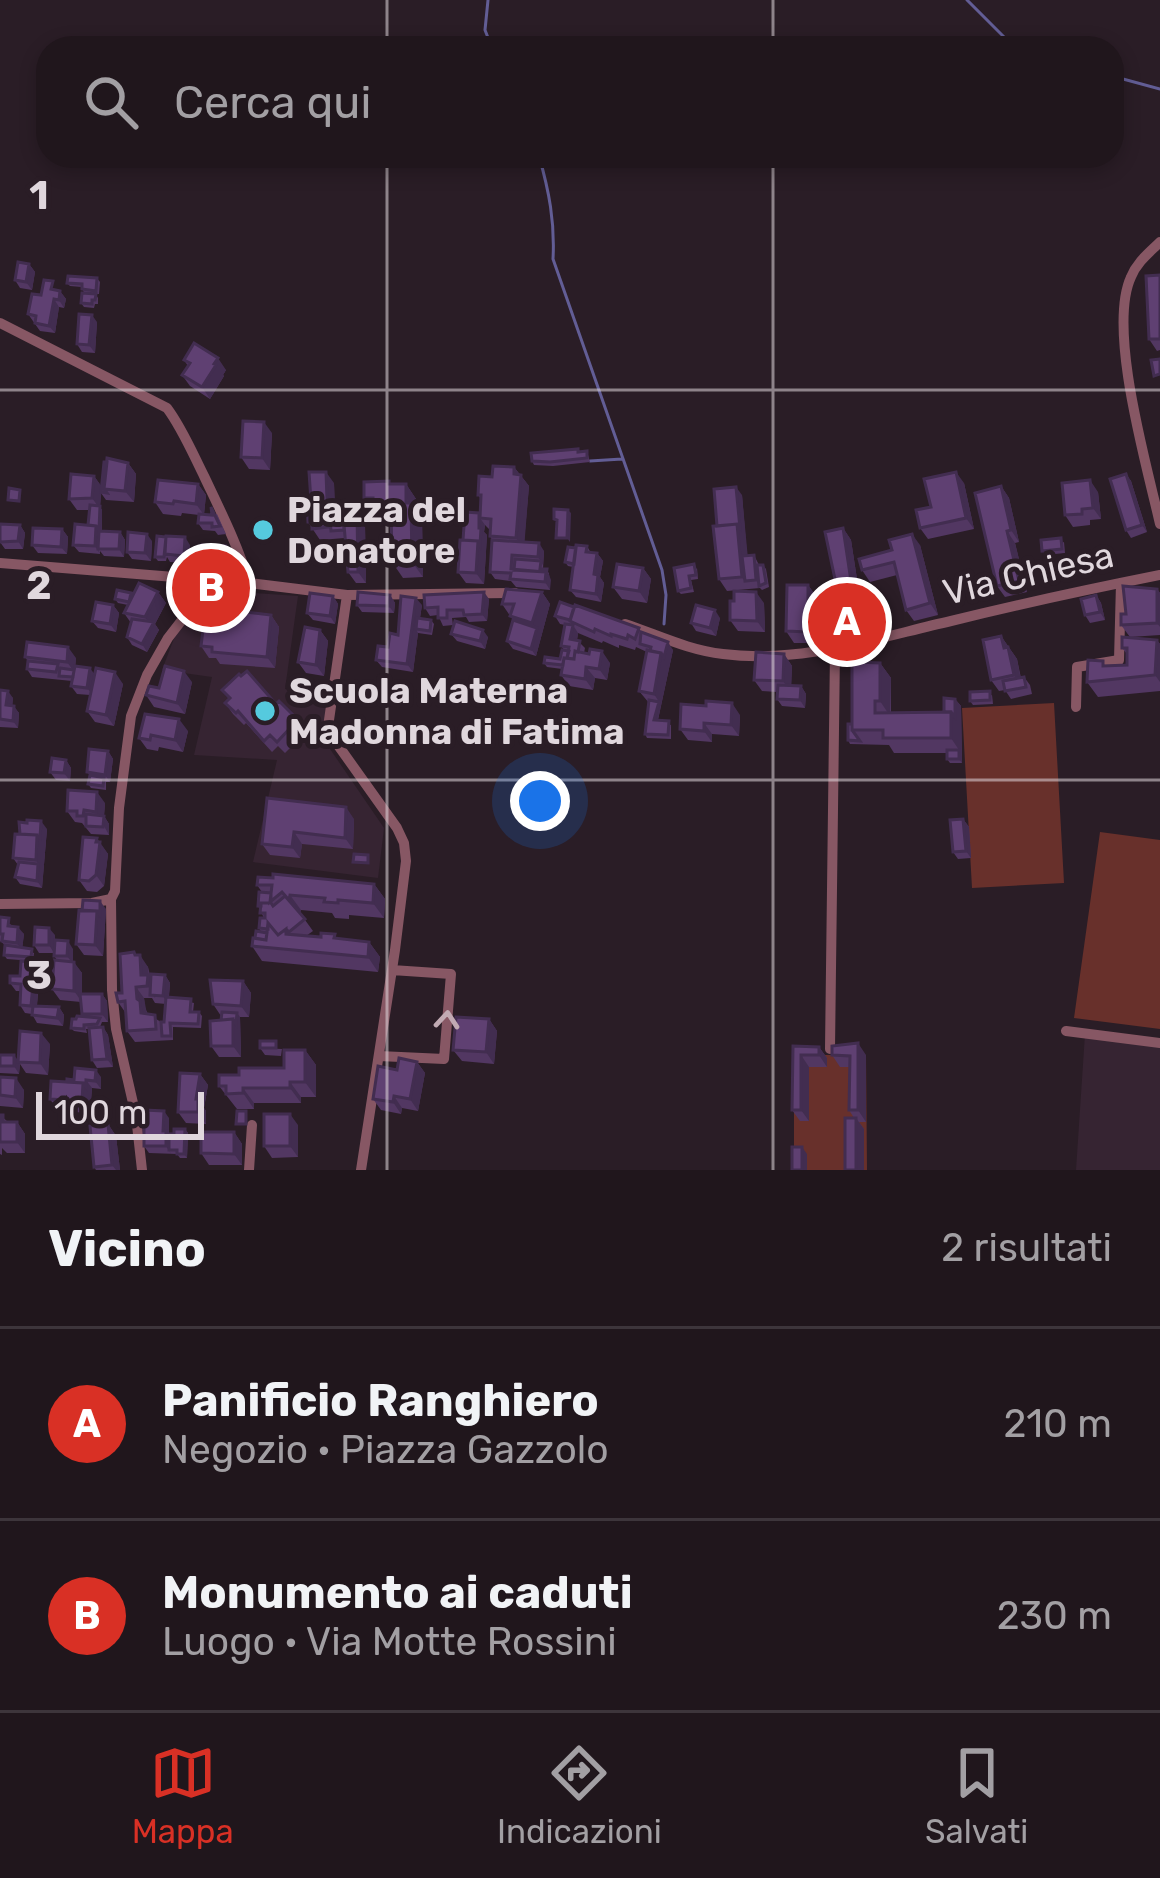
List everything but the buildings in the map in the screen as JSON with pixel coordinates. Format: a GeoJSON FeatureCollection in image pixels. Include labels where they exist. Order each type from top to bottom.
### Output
{"type":"FeatureCollection","features":[{"type":"Feature","properties":{"kind":"street"},"geometry":{"type":"LineString","coordinates":[[1160,242],[1130,278],[1123,309],[1125,362],[1160,524]]}},
{"type":"Feature","properties":{"kind":"street"},"geometry":{"type":"LineString","coordinates":[[0,323],[167,408],[210,489],[248,583]]}},
{"type":"Feature","properties":{"kind":"street"},"geometry":{"type":"LineString","coordinates":[[0,563],[347,595],[508,592],[529,596]]}},
{"type":"Feature","properties":{"kind":"street","name":"Via Chiesa"},"geometry":{"type":"LineString","coordinates":[[608,619],[691,649],[728,655],[784,655],[836,650],[1160,575]]}},
{"type":"Feature","properties":{"kind":"street"},"geometry":{"type":"LineString","coordinates":[[142,1170],[112,990],[111,899],[130,716],[168,638],[213,580]]}},
{"type":"Feature","properties":{"kind":"street"},"geometry":{"type":"LineString","coordinates":[[1076,706],[1077,667],[1119,660],[1121,583]]}},
{"type":"Feature","properties":{"kind":"street"},"geometry":{"type":"LineString","coordinates":[[347,595],[328,727],[397,828],[406,861],[361,1170]]}},
{"type":"Feature","properties":{"kind":"street"},"geometry":{"type":"LineString","coordinates":[[830,1049],[836,650]]}},
{"type":"Feature","properties":{"kind":"street"},"geometry":{"type":"LineString","coordinates":[[0,904],[111,899]]}},
{"type":"Feature","properties":{"kind":"street"},"geometry":{"type":"LineString","coordinates":[[379,1056],[444,1059],[451,974],[392,970]]}},
{"type":"Feature","properties":{"kind":"street"},"geometry":{"type":"LineString","coordinates":[[1066,1031],[1160,1043]]}},
{"type":"Feature","properties":{"kind":"street"},"geometry":{"type":"LineString","coordinates":[[249,1170],[252,1125]]}},
{"type":"Feature","properties":{"kind":"shaded area"},"geometry":{"type":"Polygon","coordinates":[[[208,590],[298,596],[285,689],[328,695],[325,734],[330,749],[384,828],[378,878],[253,862],[277,760],[194,755],[212,677],[162,670],[175,636],[208,590]]]}},
{"type":"Feature","properties":{"kind":"shaded area"},"geometry":{"type":"Polygon","coordinates":[[[1054,703],[1064,883],[972,888],[962,708],[1054,703]]]}},
{"type":"Feature","properties":{"kind":"shaded area"},"geometry":{"type":"Polygon","coordinates":[[[1100,832],[1160,840],[1160,1029],[1074,1018],[1100,832]]]}},
{"type":"Feature","properties":{"kind":"shaded area"},"geometry":{"type":"Polygon","coordinates":[[[1085,1034],[1160,1043],[1160,1170],[1076,1170],[1085,1034]]]}},
{"type":"Feature","properties":{"kind":"shaded area"},"geometry":{"type":"Polygon","coordinates":[[[794,1055],[866,1055],[867,1170],[794,1170],[794,1055]]]}},
{"type":"Feature","properties":{"kind":"waterway"},"geometry":{"type":"LineString","coordinates":[[487,36],[488,0]]}},
{"type":"Feature","properties":{"kind":"waterway"},"geometry":{"type":"LineString","coordinates":[[967,0],[1003,36]]}},
{"type":"Feature","properties":{"kind":"waterway"},"geometry":{"type":"LineString","coordinates":[[1124,79],[1160,89]]}},
{"type":"Feature","properties":{"kind":"waterway"},"geometry":{"type":"LineString","coordinates":[[542,168],[553,259],[662,570],[664,624]]}},
{"type":"Feature","properties":{"kind":"waterway"},"geometry":{"type":"LineString","coordinates":[[590,461],[622,459]]}},
{"type":"Feature","properties":{"kind":"place","name":"Piazza del Donatore"},"geometry":{"type":"Point","coordinates":[263,530]}},
{"type":"Feature","properties":{"kind":"place","name":"Monumento ai caduti"},"geometry":{"type":"Point","coordinates":[211,588]}},
{"type":"Feature","properties":{"kind":"place","name":"Panificio Ranghiero"},"geometry":{"type":"Point","coordinates":[847,622]}},
{"type":"Feature","properties":{"kind":"place","name":"Scuola Materna Madonna di Fatima"},"geometry":{"type":"Point","coordinates":[265,711]}}]}
